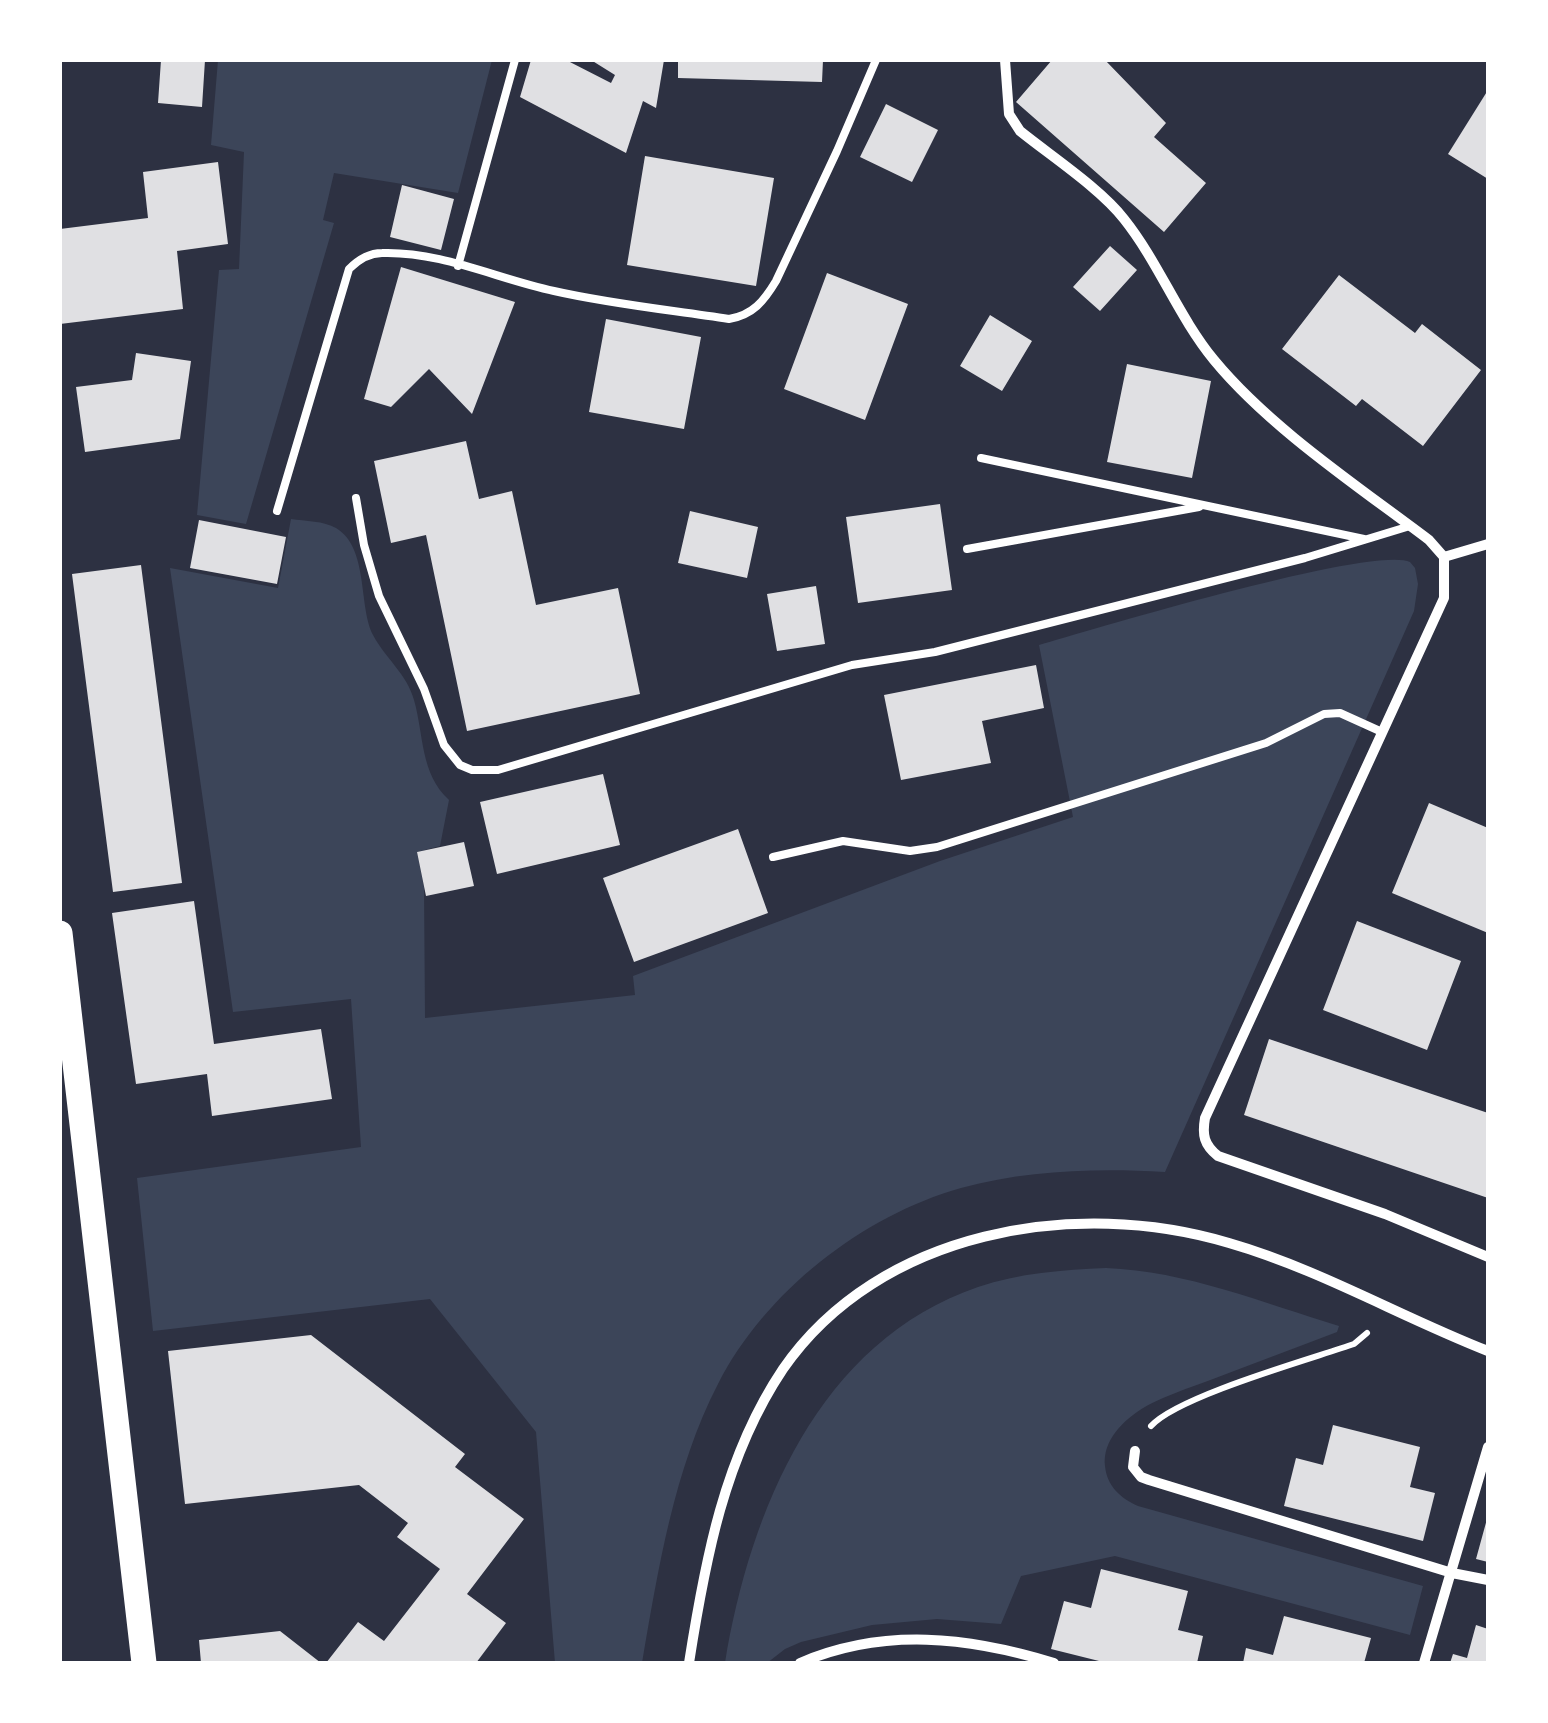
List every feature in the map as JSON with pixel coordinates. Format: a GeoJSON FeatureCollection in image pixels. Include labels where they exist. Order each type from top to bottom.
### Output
{"type":"FeatureCollection","features":[{"type":"Feature","properties":{"kind":"main road"},"geometry":{"type":"LineString","coordinates":[[60,933],[144,1663]]}},
{"type":"Feature","properties":{"kind":"street"},"geometry":{"type":"LineString","coordinates":[[1005,60],[1009,114],[1020,131],[1122,216],[1215,361],[1282,426],[1410,526],[1444,558],[1444,598],[1205,1118],[1203,1136],[1218,1156],[1386,1214],[1488,1256]]}},
{"type":"Feature","properties":{"kind":"street"},"geometry":{"type":"LineString","coordinates":[[1444,558],[1488,544]]}},
{"type":"Feature","properties":{"kind":"street"},"geometry":{"type":"LineString","coordinates":[[688,1663],[720,1505],[760,1408],[784,1369],[814,1331],[852,1300],[920,1259],[962,1242],[1055,1224],[1140,1224],[1244,1248],[1488,1350]]}},
{"type":"Feature","properties":{"kind":"street"},"geometry":{"type":"LineString","coordinates":[[1424,1663],[1488,1447]]}},
{"type":"Feature","properties":{"kind":"street"},"geometry":{"type":"LineString","coordinates":[[1135,1451],[1132,1467],[1149,1480],[1488,1580]]}},
{"type":"Feature","properties":{"kind":"street"},"geometry":{"type":"LineString","coordinates":[[800,1663],[858,1646],[928,1638],[998,1647],[1054,1663]]}},
{"type":"Feature","properties":{"kind":"lane"},"geometry":{"type":"LineString","coordinates":[[458,266],[515,60]]}},
{"type":"Feature","properties":{"kind":"lane"},"geometry":{"type":"LineString","coordinates":[[277,511],[349,269],[360,259],[377,252],[433,259],[555,292],[729,319],[745,316],[764,301],[776,281],[876,60]]}},
{"type":"Feature","properties":{"kind":"lane"},"geometry":{"type":"LineString","coordinates":[[981,458],[1368,540]]}},
{"type":"Feature","properties":{"kind":"lane"},"geometry":{"type":"LineString","coordinates":[[356,498],[379,596],[424,688],[444,746],[460,764],[484,772],[852,666],[935,652],[1410,526]]}},
{"type":"Feature","properties":{"kind":"lane"},"geometry":{"type":"LineString","coordinates":[[967,550],[1204,506]]}},
{"type":"Feature","properties":{"kind":"lane"},"geometry":{"type":"LineString","coordinates":[[773,857],[844,841],[910,851],[937,847],[1266,743],[1324,714],[1340,713],[1382,732]]}},
{"type":"Feature","properties":{"kind":"path"},"geometry":{"type":"LineString","coordinates":[[1135,1451],[1156,1420],[1179,1407],[1360,1342],[1380,1304]]}},
{"type":"Feature","properties":{"kind":"shaded area"},"geometry":{"type":"Polygon","coordinates":[[[218,60],[492,60],[458,193],[334,173],[323,220],[334,223],[246,524],[197,515],[219,270],[239,269],[244,152],[211,145],[218,60]]]}},
{"type":"Feature","properties":{"kind":"shaded area"},"geometry":{"type":"Polygon","coordinates":[[[291,519],[336,528],[354,549],[368,623],[411,691],[428,766],[449,800],[440,846],[417,852],[424,887],[425,1018],[635,995],[633,976],[940,861],[1073,817],[1039,645],[1231,591],[1344,566],[1386,560],[1410,562],[1415,568],[1418,584],[1414,611],[1165,1172],[1063,1172],[1011,1177],[961,1188],[888,1217],[820,1262],[789,1289],[738,1350],[718,1384],[690,1450],[670,1520],[642,1663],[555,1663],[536,1432],[430,1299],[153,1331],[137,1178],[361,1147],[351,999],[233,1012],[170,568],[278,588],[291,519]]]}},
{"type":"Feature","properties":{"kind":"shaded area"},"geometry":{"type":"Polygon","coordinates":[[[1106,1268],[1195,1282],[1339,1326],[1337,1332],[1137,1412],[1110,1440],[1106,1473],[1116,1490],[1138,1506],[1423,1586],[1410,1635],[1115,1556],[1021,1576],[1001,1624],[937,1619],[872,1625],[801,1642],[767,1663],[725,1663],[753,1548],[774,1491],[801,1438],[835,1390],[875,1347],[923,1312],[978,1287],[1025,1275],[1106,1268]]]}},
{"type":"Feature","properties":{"kind":"building"},"geometry":{"type":"Polygon","coordinates":[[[161,60],[205,60],[202,107],[158,103],[161,60]]]}},
{"type":"Feature","properties":{"kind":"building"},"geometry":{"type":"Polygon","coordinates":[[[531,60],[566,60],[611,83],[615,75],[591,60],[664,60],[656,108],[643,101],[626,153],[520,97],[531,60]]]}},
{"type":"Feature","properties":{"kind":"building"},"geometry":{"type":"Polygon","coordinates":[[[678,60],[823,60],[822,82],[678,78],[678,60]]]}},
{"type":"Feature","properties":{"kind":"building"},"geometry":{"type":"Polygon","coordinates":[[[1052,60],[1105,60],[1166,123],[1154,137],[1206,183],[1164,232],[1016,102],[1052,60]]]}},
{"type":"Feature","properties":{"kind":"building"},"geometry":{"type":"Polygon","coordinates":[[[1488,90],[1488,179],[1448,154],[1488,90]]]}},
{"type":"Feature","properties":{"kind":"building"},"geometry":{"type":"Polygon","coordinates":[[[886,104],[938,130],[912,182],[860,157],[886,104]]]}},
{"type":"Feature","properties":{"kind":"building"},"geometry":{"type":"Polygon","coordinates":[[[645,156],[774,178],[756,286],[627,265],[645,156]]]}},
{"type":"Feature","properties":{"kind":"building"},"geometry":{"type":"Polygon","coordinates":[[[218,162],[228,244],[177,251],[183,309],[60,324],[60,229],[148,218],[143,172],[218,162]]]}},
{"type":"Feature","properties":{"kind":"building"},"geometry":{"type":"Polygon","coordinates":[[[402,185],[454,199],[441,250],[390,237],[402,185]]]}},
{"type":"Feature","properties":{"kind":"building"},"geometry":{"type":"Polygon","coordinates":[[[1110,246],[1137,270],[1100,311],[1073,287],[1110,246]]]}},
{"type":"Feature","properties":{"kind":"building"},"geometry":{"type":"Polygon","coordinates":[[[401,267],[515,302],[472,414],[429,369],[391,407],[364,399],[401,267]]]}},
{"type":"Feature","properties":{"kind":"building"},"geometry":{"type":"Polygon","coordinates":[[[827,273],[908,304],[865,420],[784,389],[827,273]]]}},
{"type":"Feature","properties":{"kind":"building"},"geometry":{"type":"Polygon","coordinates":[[[1339,275],[1415,333],[1422,324],[1481,370],[1423,446],[1362,399],[1356,406],[1282,349],[1339,275]]]}},
{"type":"Feature","properties":{"kind":"building"},"geometry":{"type":"Polygon","coordinates":[[[990,315],[1032,341],[1002,391],[960,366],[990,315]]]}},
{"type":"Feature","properties":{"kind":"building"},"geometry":{"type":"Polygon","coordinates":[[[606,319],[701,337],[684,429],[589,412],[606,319]]]}},
{"type":"Feature","properties":{"kind":"building"},"geometry":{"type":"Polygon","coordinates":[[[136,353],[191,361],[180,439],[85,452],[76,387],[132,380],[136,353]]]}},
{"type":"Feature","properties":{"kind":"building"},"geometry":{"type":"Polygon","coordinates":[[[1127,364],[1211,381],[1192,478],[1107,462],[1127,364]]]}},
{"type":"Feature","properties":{"kind":"building"},"geometry":{"type":"Polygon","coordinates":[[[466,441],[479,499],[512,491],[536,605],[618,588],[640,694],[467,731],[426,535],[391,543],[374,461],[466,441]]]}},
{"type":"Feature","properties":{"kind":"building"},"geometry":{"type":"Polygon","coordinates":[[[940,504],[952,590],[858,603],[846,517],[940,504]]]}},
{"type":"Feature","properties":{"kind":"building"},"geometry":{"type":"Polygon","coordinates":[[[690,511],[758,527],[747,578],[678,563],[690,511]]]}},
{"type":"Feature","properties":{"kind":"building"},"geometry":{"type":"Polygon","coordinates":[[[199,520],[286,537],[277,584],[190,568],[199,520]]]}},
{"type":"Feature","properties":{"kind":"building"},"geometry":{"type":"Polygon","coordinates":[[[141,565],[182,883],[113,892],[72,574],[141,565]]]}},
{"type":"Feature","properties":{"kind":"building"},"geometry":{"type":"Polygon","coordinates":[[[816,586],[825,644],[777,651],[767,594],[816,586]]]}},
{"type":"Feature","properties":{"kind":"building"},"geometry":{"type":"Polygon","coordinates":[[[1036,665],[1044,708],[982,721],[991,763],[901,780],[884,695],[1036,665]]]}},
{"type":"Feature","properties":{"kind":"building"},"geometry":{"type":"Polygon","coordinates":[[[603,774],[620,845],[497,874],[480,802],[603,774]]]}},
{"type":"Feature","properties":{"kind":"building"},"geometry":{"type":"Polygon","coordinates":[[[1429,803],[1488,828],[1488,933],[1392,893],[1429,803]]]}},
{"type":"Feature","properties":{"kind":"building"},"geometry":{"type":"Polygon","coordinates":[[[738,829],[768,913],[634,962],[603,878],[738,829]]]}},
{"type":"Feature","properties":{"kind":"building"},"geometry":{"type":"Polygon","coordinates":[[[464,842],[474,886],[426,896],[417,852],[464,842]]]}},
{"type":"Feature","properties":{"kind":"building"},"geometry":{"type":"Polygon","coordinates":[[[194,901],[214,1044],[321,1029],[332,1099],[212,1116],[207,1074],[136,1084],[112,913],[194,901]]]}},
{"type":"Feature","properties":{"kind":"building"},"geometry":{"type":"Polygon","coordinates":[[[1357,921],[1461,961],[1427,1050],[1323,1010],[1357,921]]]}},
{"type":"Feature","properties":{"kind":"building"},"geometry":{"type":"Polygon","coordinates":[[[1269,1039],[1488,1113],[1488,1198],[1244,1115],[1269,1039]]]}},
{"type":"Feature","properties":{"kind":"building"},"geometry":{"type":"Polygon","coordinates":[[[311,1335],[465,1454],[455,1467],[524,1519],[467,1594],[506,1623],[476,1663],[326,1663],[358,1622],[384,1641],[440,1569],[397,1537],[408,1523],[359,1485],[185,1504],[168,1351],[311,1335]]]}},
{"type":"Feature","properties":{"kind":"building"},"geometry":{"type":"Polygon","coordinates":[[[1333,1425],[1420,1447],[1410,1487],[1435,1493],[1423,1541],[1284,1506],[1296,1458],[1323,1465],[1333,1425]]]}},
{"type":"Feature","properties":{"kind":"building"},"geometry":{"type":"Polygon","coordinates":[[[1488,1519],[1488,1562],[1476,1559],[1488,1519]]]}},
{"type":"Feature","properties":{"kind":"building"},"geometry":{"type":"Polygon","coordinates":[[[1101,1569],[1188,1591],[1178,1630],[1203,1636],[1197,1663],[1107,1663],[1051,1649],[1064,1601],[1091,1608],[1101,1569]]]}},
{"type":"Feature","properties":{"kind":"building"},"geometry":{"type":"Polygon","coordinates":[[[1284,1616],[1371,1638],[1364,1663],[1243,1663],[1246,1648],[1273,1655],[1284,1616]]]}},
{"type":"Feature","properties":{"kind":"building"},"geometry":{"type":"Polygon","coordinates":[[[1476,1625],[1488,1629],[1488,1663],[1450,1663],[1453,1654],[1467,1658],[1476,1625]]]}},
{"type":"Feature","properties":{"kind":"building"},"geometry":{"type":"Polygon","coordinates":[[[280,1631],[321,1663],[201,1663],[199,1640],[280,1631]]]}}]}
